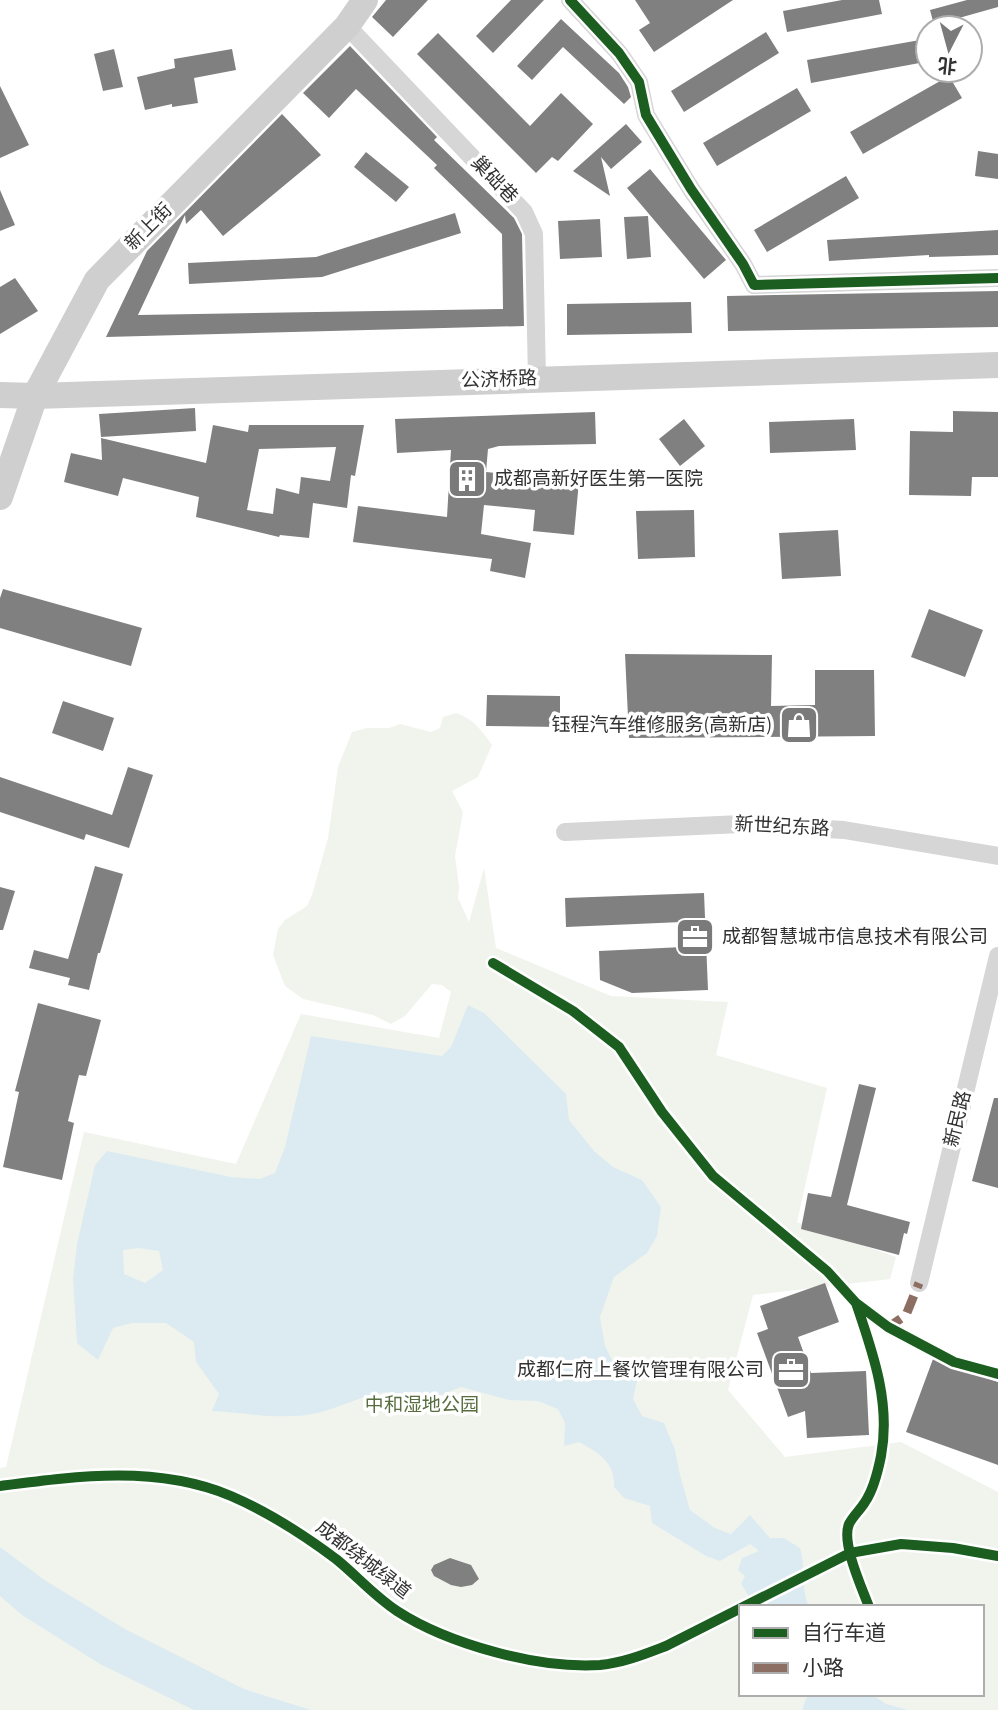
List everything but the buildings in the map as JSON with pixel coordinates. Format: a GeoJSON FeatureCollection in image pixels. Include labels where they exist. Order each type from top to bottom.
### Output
{"type":"FeatureCollection","features":[{"type":"Feature","properties":{"kind":"main road","name":"新上街"},"geometry":{"type":"LineString","coordinates":[[0,497],[35,396],[97,280],[347,26],[365,0]]}},
{"type":"Feature","properties":{"kind":"main road","name":"公济桥路"},"geometry":{"type":"LineString","coordinates":[[0,395],[998,365]]}},
{"type":"Feature","properties":{"kind":"street"},"geometry":{"type":"LineString","coordinates":[[570,0],[639,82],[646,115],[754,285],[998,278]]}},
{"type":"Feature","properties":{"kind":"street","name":"巢础巷"},"geometry":{"type":"LineString","coordinates":[[347,26],[524,212],[534,234],[537,379]]}},
{"type":"Feature","properties":{"kind":"street","name":"新世纪东路"},"geometry":{"type":"LineString","coordinates":[[565,832],[741,824],[844,830],[998,856]]}},
{"type":"Feature","properties":{"kind":"street","name":"新民路"},"geometry":{"type":"LineString","coordinates":[[919,1283],[998,956]]}},
{"type":"Feature","properties":{"kind":"green space","name":"中和湿地公园"},"geometry":{"type":"Polygon","coordinates":[[[456,713],[468,718],[492,745],[478,777],[452,791],[463,812],[455,856],[458,898],[469,922],[484,868],[496,948],[611,996],[728,1002],[716,1055],[827,1088],[797,1222],[896,1257],[890,1279],[753,1295],[728,1390],[785,1457],[901,1442],[998,1492],[998,1710],[0,1710],[0,1468],[6,1467],[84,1132],[236,1164],[301,1014],[439,1038],[451,992],[442,985],[432,984],[405,1016],[391,1024],[373,1015],[303,999],[285,986],[273,955],[278,929],[285,920],[307,906],[312,895],[328,838],[338,767],[352,732],[367,728],[389,728],[400,724],[431,732],[440,728],[443,717],[456,713]]]}},
{"type":"Feature","properties":{"kind":"shaded area"},"geometry":{"type":"Polygon","coordinates":[[[468,1005],[484,1013],[566,1094],[569,1120],[594,1151],[613,1167],[642,1180],[661,1207],[657,1236],[647,1253],[614,1277],[600,1317],[605,1346],[617,1370],[638,1376],[633,1399],[642,1416],[664,1423],[675,1450],[690,1510],[715,1528],[731,1534],[750,1515],[770,1538],[784,1538],[800,1548],[808,1605],[755,1605],[741,1584],[745,1576],[738,1570],[742,1558],[759,1551],[750,1544],[720,1561],[706,1556],[652,1523],[650,1506],[624,1498],[614,1487],[609,1465],[599,1454],[579,1442],[564,1446],[565,1423],[558,1409],[538,1401],[509,1400],[461,1387],[443,1394],[415,1414],[387,1392],[325,1411],[297,1416],[212,1411],[219,1394],[196,1362],[194,1342],[166,1323],[132,1323],[113,1328],[98,1360],[77,1343],[73,1279],[77,1244],[95,1165],[107,1151],[231,1177],[260,1179],[275,1173],[285,1147],[311,1036],[442,1056],[451,1047],[468,1005]],[[139,1248],[123,1250],[124,1274],[145,1283],[163,1270],[159,1251],[139,1248]]]}},
{"type":"Feature","properties":{"kind":"shaded area"},"geometry":{"type":"Polygon","coordinates":[[[0,1547],[46,1581],[125,1629],[244,1689],[311,1710],[194,1710],[100,1664],[22,1615],[0,1596],[0,1547]]]}},
{"type":"Feature","properties":{"kind":"shaded area"},"geometry":{"type":"Polygon","coordinates":[[[807,1696],[874,1696],[886,1704],[908,1710],[802,1710],[807,1696]]]}},
{"type":"Feature","properties":{"kind":"marked path"},"geometry":{"type":"LineString","coordinates":[[886,1329],[906,1315],[919,1283]]}},
{"type":"Feature","properties":{"kind":"cycle path"},"geometry":{"type":"LineString","coordinates":[[570,0],[619,53],[639,82],[646,115],[754,285],[998,278]]}},
{"type":"Feature","properties":{"kind":"cycle path"},"geometry":{"type":"LineString","coordinates":[[493,963],[573,1011],[619,1047],[662,1112],[713,1176],[827,1271],[856,1303],[888,1327],[954,1362],[998,1374]]}},
{"type":"Feature","properties":{"kind":"cycle path"},"geometry":{"type":"LineString","coordinates":[[856,1303],[879,1378],[884,1417],[881,1456],[875,1480],[847,1532],[853,1566],[868,1605]]}},
{"type":"Feature","properties":{"kind":"cycle path","name":"成都绕城绿道"},"geometry":{"type":"LineString","coordinates":[[0,1486],[117,1476],[175,1480],[203,1486],[245,1502],[298,1533],[336,1559],[389,1605],[418,1623],[467,1644],[549,1663],[600,1665],[634,1658],[666,1646],[739,1609]]}},
{"type":"Feature","properties":{"kind":"cycle path","name":"成都绕城绿道"},"geometry":{"type":"LineString","coordinates":[[747,1605],[850,1553],[901,1544],[953,1548],[998,1556]]}},
{"type":"Feature","properties":{"kind":"place","name":"成都高新好医生第一医院"},"geometry":{"type":"Point","coordinates":[467,479]}},
{"type":"Feature","properties":{"kind":"place","name":"钰程汽车维修服务(高新店)"},"geometry":{"type":"Point","coordinates":[799,725]}},
{"type":"Feature","properties":{"kind":"place","name":"成都智慧城市信息技术有限公司"},"geometry":{"type":"Point","coordinates":[695,937]}},
{"type":"Feature","properties":{"kind":"place","name":"成都仁府上餐饮管理有限公司"},"geometry":{"type":"Point","coordinates":[791,1370]}}]}
